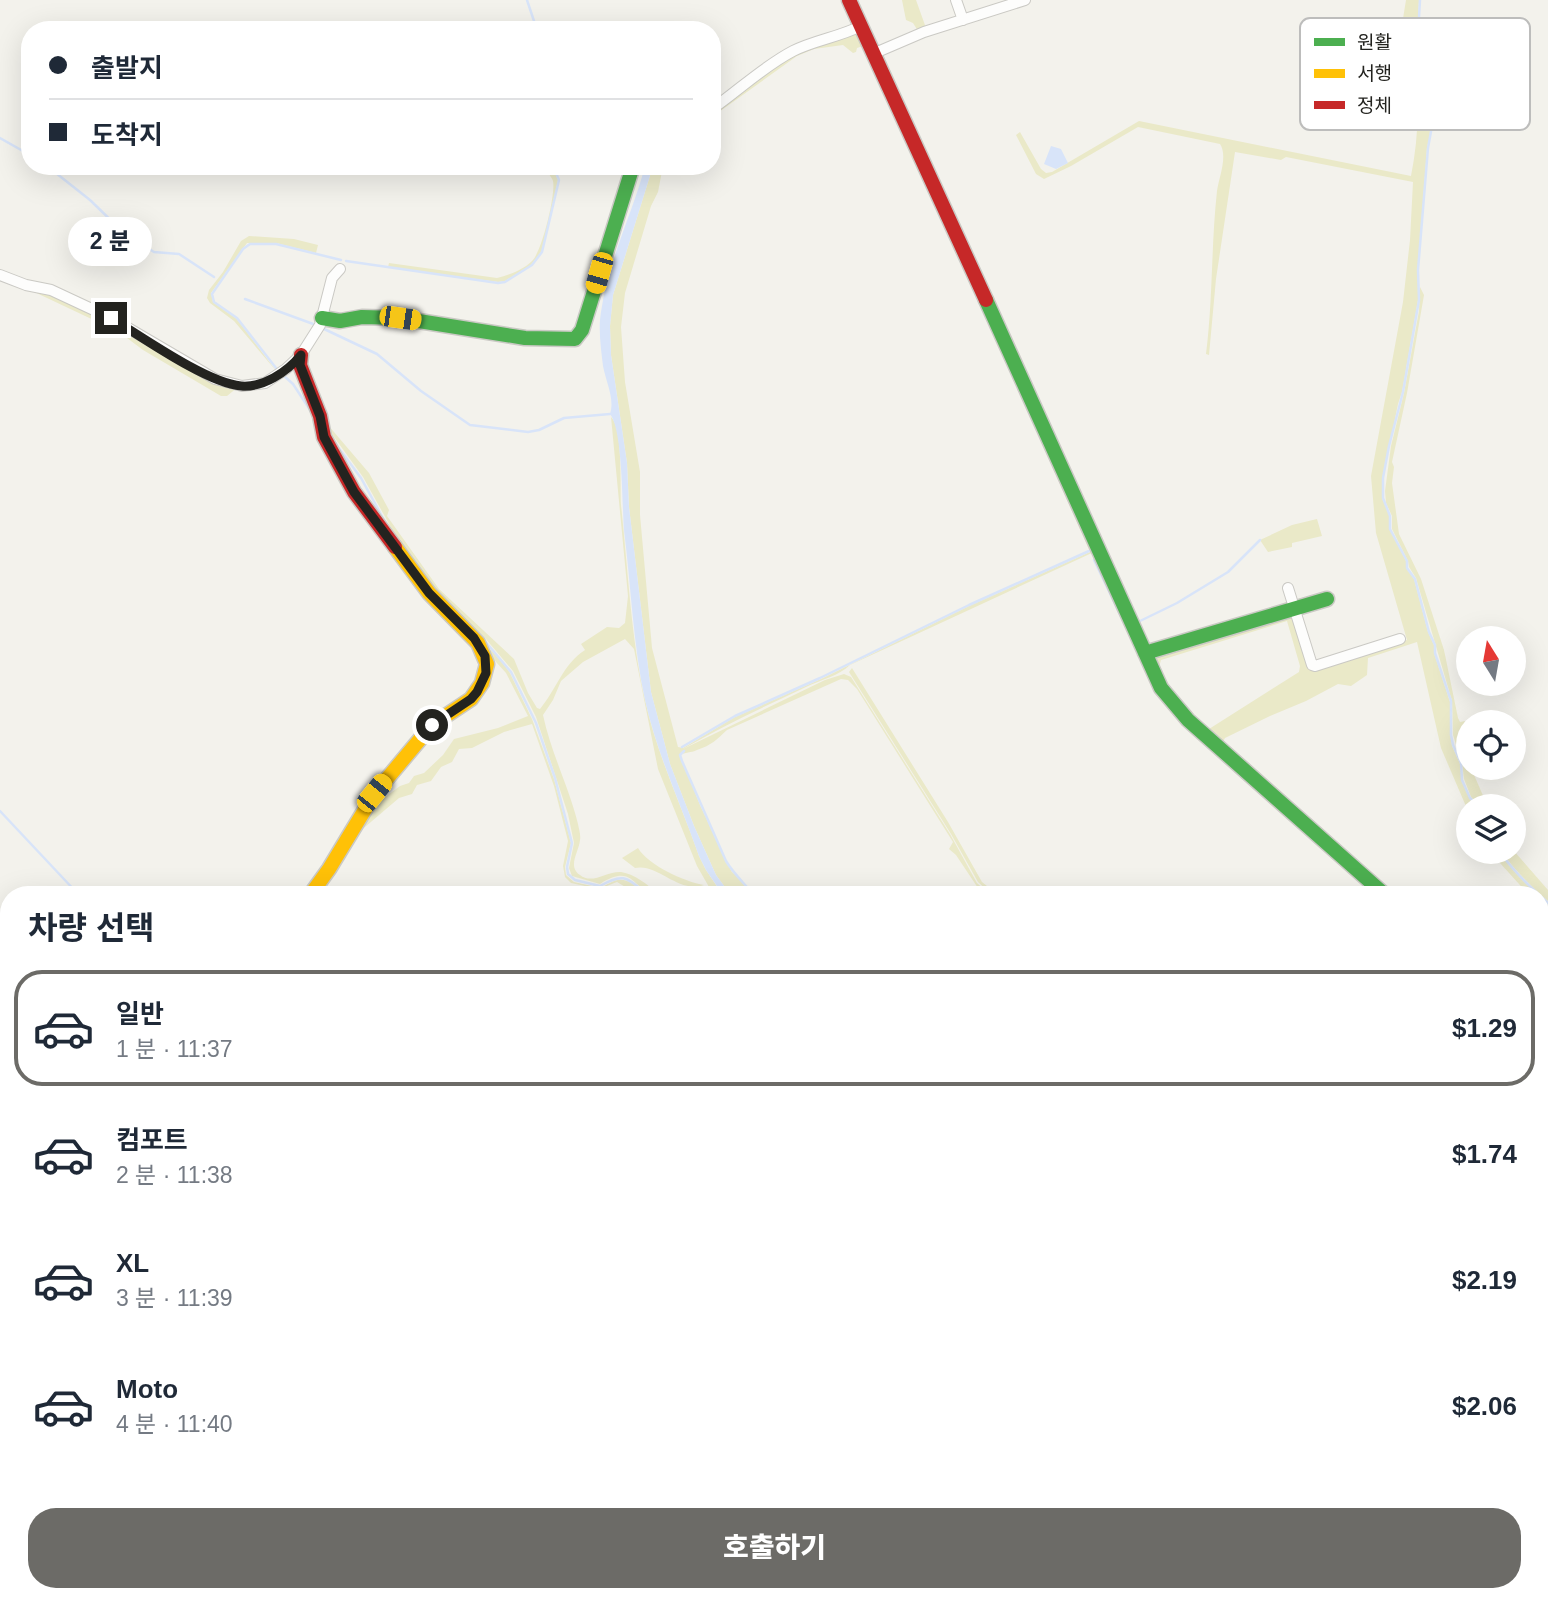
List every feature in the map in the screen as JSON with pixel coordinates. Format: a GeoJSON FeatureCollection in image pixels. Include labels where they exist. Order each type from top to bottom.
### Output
{"type":"FeatureCollection","features":[{"type":"Feature","properties":{"kind":"street"},"geometry":{"type":"LineString","coordinates":[[849,0],[1161,688],[1179,712],[1375,886]]}},
{"type":"Feature","properties":{"kind":"street"},"geometry":{"type":"LineString","coordinates":[[957,0],[963,20]]}},
{"type":"Feature","properties":{"kind":"street"},"geometry":{"type":"LineString","coordinates":[[875,53],[1000,4],[1024,0]]}},
{"type":"Feature","properties":{"kind":"street"},"geometry":{"type":"LineString","coordinates":[[721,102],[785,55],[861,26]]}},
{"type":"Feature","properties":{"kind":"street"},"geometry":{"type":"LineString","coordinates":[[322,318],[340,321],[362,317],[400,318],[525,338],[575,339],[582,330],[630,175]]}},
{"type":"Feature","properties":{"kind":"street"},"geometry":{"type":"LineString","coordinates":[[0,275],[26,285],[51,290],[111,318],[182,361],[230,384],[255,386],[286,369],[301,355],[322,318],[332,278],[340,269]]}},
{"type":"Feature","properties":{"kind":"street"},"geometry":{"type":"LineString","coordinates":[[301,355],[300,365],[320,416],[324,437],[354,492],[429,593],[478,643],[487,664],[482,683],[471,699],[432,725],[374,793],[317,886]]}},
{"type":"Feature","properties":{"kind":"street"},"geometry":{"type":"LineString","coordinates":[[1289,588],[1310,663],[1315,666],[1400,639]]}},
{"type":"Feature","properties":{"kind":"street"},"geometry":{"type":"LineString","coordinates":[[1145,653],[1327,599]]}},
{"type":"Feature","properties":{"kind":"green space"},"geometry":{"type":"Polygon","coordinates":[[[902,0],[916,0],[926,28],[918,31],[913,23],[906,20],[902,0]]]}},
{"type":"Feature","properties":{"kind":"green space"},"geometry":{"type":"Polygon","coordinates":[[[1406,0],[1419,0],[1418,18],[1403,18],[1406,0]]]}},
{"type":"Feature","properties":{"kind":"green space"},"geometry":{"type":"Polygon","coordinates":[[[859,32],[874,55],[1094,552],[850,665],[835,675],[744,716],[683,749],[825,680],[844,674],[851,677],[980,886],[977,886],[949,849],[953,842],[857,689],[848,680],[841,679],[727,730],[706,746],[680,755],[726,861],[732,872],[746,886],[724,886],[716,875],[694,826],[670,764],[651,692],[629,507],[627,463],[611,355],[610,326],[613,295],[650,175],[661,175],[625,293],[621,327],[625,382],[640,472],[640,515],[652,648],[678,747],[683,748],[735,717],[1090,552],[866,45],[857,48],[853,53],[843,45],[814,49],[797,56],[721,111],[721,107],[793,53],[811,45],[859,32]]]}},
{"type":"Feature","properties":{"kind":"green space"},"geometry":{"type":"Polygon","coordinates":[[[1139,121],[1411,176],[1417,130],[1431,130],[1427,148],[1418,300],[1383,478],[1382,498],[1390,516],[1390,529],[1414,579],[1434,645],[1434,653],[1450,702],[1456,780],[1462,780],[1468,794],[1461,794],[1441,748],[1417,642],[1368,658],[1367,675],[1351,686],[1338,684],[1225,738],[1221,745],[1186,714],[1153,665],[1158,656],[1292,615],[1310,670],[1407,640],[1376,533],[1371,476],[1403,302],[1413,182],[1286,157],[1281,160],[1235,152],[1216,279],[1209,355],[1206,354],[1215,211],[1223,160],[1220,144],[1138,127],[1044,179],[1036,174],[1016,135],[1020,132],[1046,173],[1139,121]],[[1287,621],[1161,660],[1159,667],[1178,701],[1209,729],[1299,672],[1300,666],[1287,621]]]}},
{"type":"Feature","properties":{"kind":"green space"},"geometry":{"type":"Polygon","coordinates":[[[549,175],[556,175],[558,180],[542,252],[532,265],[505,281],[388,267],[389,263],[497,278],[516,272],[536,255],[550,209],[553,180],[549,175]]]}},
{"type":"Feature","properties":{"kind":"green space"},"geometry":{"type":"Polygon","coordinates":[[[249,236],[294,239],[318,245],[316,253],[276,243],[247,243],[211,293],[213,302],[237,319],[277,372],[234,321],[207,298],[209,290],[241,241],[249,236]]]}},
{"type":"Feature","properties":{"kind":"green space"},"geometry":{"type":"Polygon","coordinates":[[[1420,287],[1424,295],[1392,462],[1392,483],[1399,534],[1421,579],[1444,650],[1456,710],[1456,744],[1453,735],[1452,701],[1416,578],[1392,529],[1392,516],[1386,503],[1391,446],[1419,311],[1420,287]]]}},
{"type":"Feature","properties":{"kind":"green space"},"geometry":{"type":"Polygon","coordinates":[[[28,289],[51,291],[238,387],[227,396],[221,396],[143,350],[119,332],[28,289]]]}},
{"type":"Feature","properties":{"kind":"green space"},"geometry":{"type":"Polygon","coordinates":[[[611,417],[615,423],[619,444],[621,505],[630,603],[645,700],[663,760],[699,856],[717,886],[708,886],[697,866],[658,769],[634,649],[625,639],[583,662],[561,681],[543,715],[578,824],[580,838],[574,863],[576,871],[590,879],[616,872],[626,873],[648,886],[640,886],[633,880],[621,876],[600,884],[572,876],[569,868],[574,843],[568,814],[536,717],[513,671],[485,638],[434,588],[394,533],[363,477],[326,426],[328,425],[369,473],[389,510],[387,516],[439,589],[514,659],[537,708],[540,709],[546,702],[571,662],[585,650],[581,644],[607,627],[619,628],[625,623],[628,596],[611,417]]]}},
{"type":"Feature","properties":{"kind":"green space"},"geometry":{"type":"Polygon","coordinates":[[[1317,519],[1322,536],[1268,552],[1260,540],[1292,525],[1317,519]]]}},
{"type":"Feature","properties":{"kind":"green space"},"geometry":{"type":"Polygon","coordinates":[[[431,590],[500,659],[510,673],[532,719],[554,779],[571,843],[565,867],[566,875],[574,882],[592,886],[571,883],[565,877],[563,866],[568,841],[554,786],[532,724],[504,732],[472,748],[459,749],[452,762],[441,767],[431,781],[417,785],[412,794],[399,798],[358,833],[364,813],[400,786],[409,783],[414,776],[424,773],[443,755],[454,739],[498,728],[528,716],[506,673],[431,590]]]}},
{"type":"Feature","properties":{"kind":"green space"},"geometry":{"type":"Polygon","coordinates":[[[852,668],[982,882],[987,886],[978,882],[951,834],[849,672],[852,668]]]}},
{"type":"Feature","properties":{"kind":"green space"},"geometry":{"type":"Polygon","coordinates":[[[1464,780],[1476,780],[1482,794],[1470,794],[1464,780]]]}},
{"type":"Feature","properties":{"kind":"green space"},"geometry":{"type":"Polygon","coordinates":[[[638,848],[650,861],[668,872],[704,885],[685,885],[652,870],[635,868],[622,858],[638,848]]]}},
{"type":"Feature","properties":{"kind":"green space"},"geometry":{"type":"Polygon","coordinates":[[[1501,864],[1509,864],[1529,886],[1521,886],[1501,864]]]}},
{"type":"Feature","properties":{"kind":"green space"},"geometry":{"type":"Polygon","coordinates":[[[1511,864],[1525,864],[1545,886],[1532,886],[1511,864]]]}},
{"type":"Feature","properties":{"kind":"green space"},"geometry":{"type":"Polygon","coordinates":[[[624,880],[635,886],[624,886],[617,882],[605,886],[614,881],[624,880]]]}},
{"type":"Feature","properties":{"kind":"water"},"geometry":{"type":"Polygon","coordinates":[[[1051,146],[1061,149],[1068,163],[1056,169],[1044,164],[1051,146]]]}},
{"type":"Feature","properties":{"kind":"water"},"geometry":{"type":"Polygon","coordinates":[[[642,175],[650,175],[613,295],[610,326],[611,355],[627,463],[629,507],[651,692],[670,764],[694,826],[716,875],[724,886],[717,886],[699,856],[650,720],[638,658],[624,530],[620,451],[610,414],[611,396],[603,366],[600,325],[604,293],[642,175]]]}},
{"type":"Feature","properties":{"kind":"waterway"},"geometry":{"type":"LineString","coordinates":[[527,0],[534,21]]}},
{"type":"Feature","properties":{"kind":"waterway"},"geometry":{"type":"LineString","coordinates":[[1419,18],[1420,0]]}},
{"type":"Feature","properties":{"kind":"waterway"},"geometry":{"type":"LineString","coordinates":[[1431,130],[1418,270],[1419,300],[1403,392],[1383,478],[1383,498],[1390,516],[1390,529],[1407,561],[1407,568],[1415,579],[1435,645],[1435,653],[1451,701],[1453,745],[1461,763],[1462,780],[1468,794]]}},
{"type":"Feature","properties":{"kind":"waterway"},"geometry":{"type":"LineString","coordinates":[[0,138],[21,150]]}},
{"type":"Feature","properties":{"kind":"waterway"},"geometry":{"type":"LineString","coordinates":[[58,175],[90,200],[125,234],[154,252],[179,254],[214,277]]}},
{"type":"Feature","properties":{"kind":"waterway"},"geometry":{"type":"LineString","coordinates":[[346,261],[505,282],[532,265],[542,252],[559,180],[557,175]]}},
{"type":"Feature","properties":{"kind":"waterway"},"geometry":{"type":"LineString","coordinates":[[276,368],[237,318],[214,302],[212,294],[243,249],[250,244],[276,244],[341,260]]}},
{"type":"Feature","properties":{"kind":"waterway"},"geometry":{"type":"LineString","coordinates":[[245,299],[316,325]]}},
{"type":"Feature","properties":{"kind":"waterway"},"geometry":{"type":"LineString","coordinates":[[322,328],[377,354],[421,391],[470,425],[528,432],[539,430],[564,418],[610,414]]}},
{"type":"Feature","properties":{"kind":"waterway"},"geometry":{"type":"LineString","coordinates":[[283,375],[293,384],[312,413]]}},
{"type":"Feature","properties":{"kind":"waterway"},"geometry":{"type":"LineString","coordinates":[[335,443],[361,478],[384,520]]}},
{"type":"Feature","properties":{"kind":"waterway"},"geometry":{"type":"LineString","coordinates":[[1138,622],[1177,603],[1228,572],[1260,540]]}},
{"type":"Feature","properties":{"kind":"waterway"},"geometry":{"type":"LineString","coordinates":[[682,747],[735,716],[1089,551]]}},
{"type":"Feature","properties":{"kind":"waterway"},"geometry":{"type":"LineString","coordinates":[[1094,560],[1126,627]]}},
{"type":"Feature","properties":{"kind":"waterway"},"geometry":{"type":"LineString","coordinates":[[484,640],[511,672],[536,723],[555,778],[572,843],[568,874],[575,880],[600,886]]}},
{"type":"Feature","properties":{"kind":"waterway"},"geometry":{"type":"LineString","coordinates":[[684,751],[680,755],[682,761],[726,861],[746,886]]}},
{"type":"Feature","properties":{"kind":"waterway"},"geometry":{"type":"LineString","coordinates":[[0,811],[70,886]]}},
{"type":"Feature","properties":{"kind":"waterway"},"geometry":{"type":"LineString","coordinates":[[1510,864],[1530,886]]}},
{"type":"Feature","properties":{"kind":"waterway"},"geometry":{"type":"LineString","coordinates":[[600,886],[620,878],[637,886]]}},
{"type":"Feature","properties":{"kind":"traffic: fast"},"geometry":{"type":"LineString","coordinates":[[322,318],[340,321],[362,317],[400,318],[525,338],[575,339],[582,330],[630,175]]}},
{"type":"Feature","properties":{"kind":"traffic: fast"},"geometry":{"type":"LineString","coordinates":[[986,300],[1161,688],[1188,720],[1375,886]]}},
{"type":"Feature","properties":{"kind":"traffic: fast"},"geometry":{"type":"LineString","coordinates":[[1145,653],[1327,599]]}},
{"type":"Feature","properties":{"kind":"traffic: slow"},"geometry":{"type":"LineString","coordinates":[[317,886],[375,793],[432,725],[471,699],[482,683],[487,664],[478,643],[429,593],[395,547]]}},
{"type":"Feature","properties":{"kind":"traffic: jam"},"geometry":{"type":"LineString","coordinates":[[849,0],[986,300]]}},
{"type":"Feature","properties":{"kind":"traffic: jam"},"geometry":{"type":"LineString","coordinates":[[301,355],[300,365],[320,416],[324,437],[354,492],[395,547]]}},
{"type":"Feature","properties":{"kind":"route"},"geometry":{"type":"LineString","coordinates":[[111,318],[182,361],[230,384],[255,386],[264,383],[286,369],[301,355],[300,365],[320,416],[324,437],[354,492],[429,593],[474,638],[485,656],[486,673],[477,692],[432,725]]}}]}
